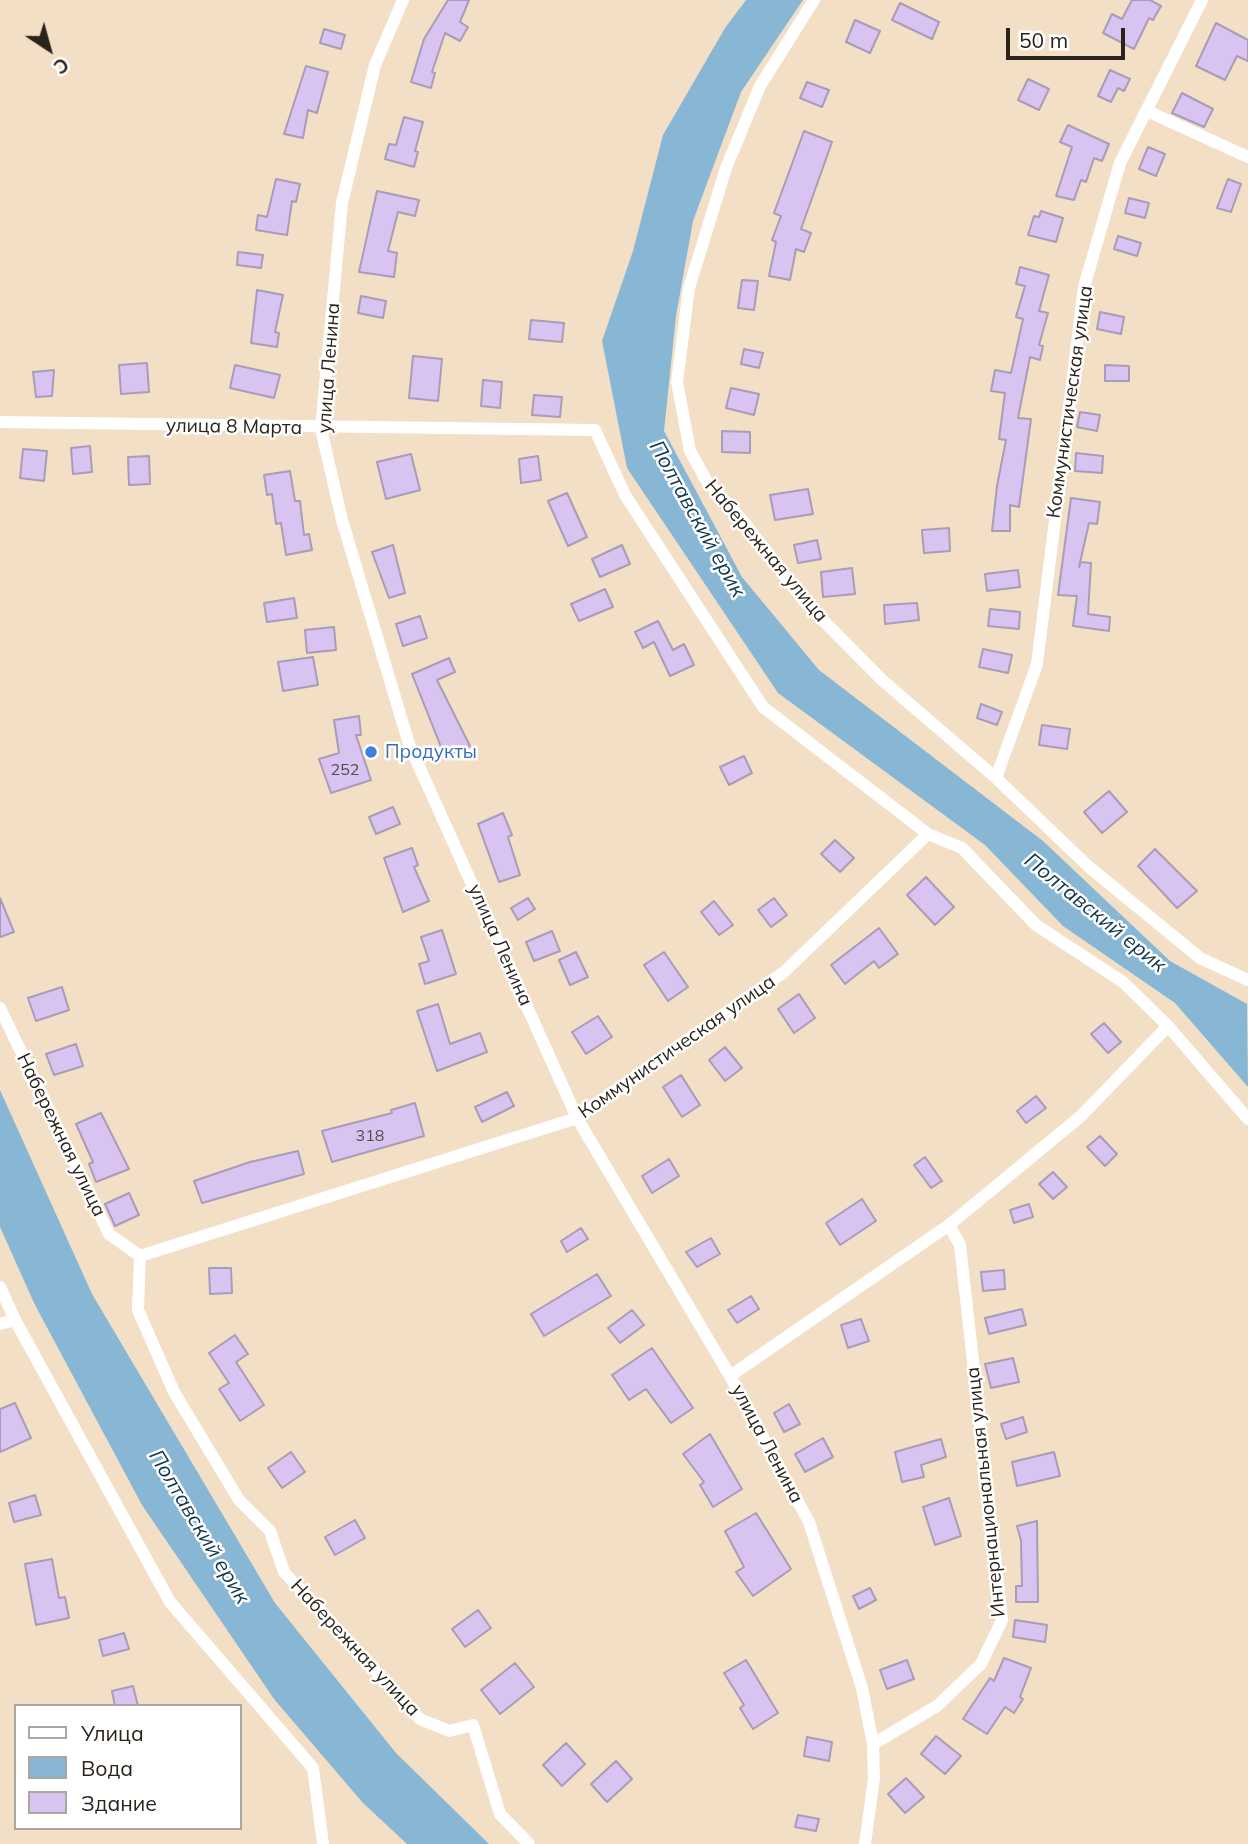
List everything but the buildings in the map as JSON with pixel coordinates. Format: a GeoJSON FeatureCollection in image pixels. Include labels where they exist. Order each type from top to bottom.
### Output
{"type":"FeatureCollection","features":[{"type":"Feature","properties":{"kind":"street","name":"улица Ленина"},"geometry":{"type":"LineString","coordinates":[[403,0],[375,65],[342,203],[321,429],[342,520],[409,744],[577,1118],[730,1376],[809,1522],[862,1688],[873,1744],[874,1778],[865,1844]]}},
{"type":"Feature","properties":{"kind":"street","name":"Набережная улица"},"geometry":{"type":"LineString","coordinates":[[814,0],[760,86],[726,168],[689,288],[677,382],[690,451],[706,480],[744,522],[803,600],[883,680],[996,778],[1089,867],[1200,958],[1248,980]]}},
{"type":"Feature","properties":{"kind":"street","name":"Коммунистическая улица"},"geometry":{"type":"LineString","coordinates":[[996,778],[1037,664],[1084,287],[1120,163],[1202,0]]}},
{"type":"Feature","properties":{"kind":"street"},"geometry":{"type":"LineString","coordinates":[[1147,111],[1248,157]]}},
{"type":"Feature","properties":{"kind":"street","name":"улица 8 Марта"},"geometry":{"type":"LineString","coordinates":[[0,422],[321,429],[595,430],[625,495],[764,707],[928,834]]}},
{"type":"Feature","properties":{"kind":"street","name":"Коммунистическая улица"},"geometry":{"type":"LineString","coordinates":[[140,1256],[577,1118],[784,972],[928,834]]}},
{"type":"Feature","properties":{"kind":"street"},"geometry":{"type":"LineString","coordinates":[[928,834],[962,848],[1036,925],[1124,982],[1168,1026],[1248,1119]]}},
{"type":"Feature","properties":{"kind":"street","name":"Набережная улица"},"geometry":{"type":"LineString","coordinates":[[0,1008],[109,1234],[140,1256],[138,1310],[174,1392],[239,1500],[270,1531],[284,1573],[420,1719],[449,1731],[473,1725],[500,1814],[529,1844]]}},
{"type":"Feature","properties":{"kind":"street"},"geometry":{"type":"LineString","coordinates":[[730,1376],[949,1225],[1081,1116],[1168,1026]]}},
{"type":"Feature","properties":{"kind":"street","name":"Интернациональная улица"},"geometry":{"type":"LineString","coordinates":[[873,1744],[937,1706],[981,1664],[1002,1620],[960,1245],[949,1225]]}},
{"type":"Feature","properties":{"kind":"street"},"geometry":{"type":"LineString","coordinates":[[0,1287],[15,1320],[170,1602],[313,1768],[323,1844]]}},
{"type":"Feature","properties":{"kind":"street"},"geometry":{"type":"LineString","coordinates":[[0,1324],[15,1320]]}},
{"type":"Feature","properties":{"kind":"water","name":"Полтавский ерик"},"geometry":{"type":"Polygon","coordinates":[[[746,0],[803,0],[741,92],[693,221],[676,316],[664,431],[742,577],[819,670],[1043,841],[1170,961],[1247,1004],[1248,1087],[1175,1003],[1063,926],[985,845],[778,693],[627,468],[602,341],[633,251],[663,135],[725,28],[746,0]]]}},
{"type":"Feature","properties":{"kind":"water","name":"Полтавский ерик"},"geometry":{"type":"Polygon","coordinates":[[[0,1090],[92,1294],[275,1603],[396,1753],[489,1844],[407,1844],[363,1803],[274,1699],[142,1505],[35,1305],[0,1227],[0,1090]]]}},
{"type":"Feature","properties":{"kind":"place","name":"Продукты"},"geometry":{"type":"Point","coordinates":[371,752]}}]}
